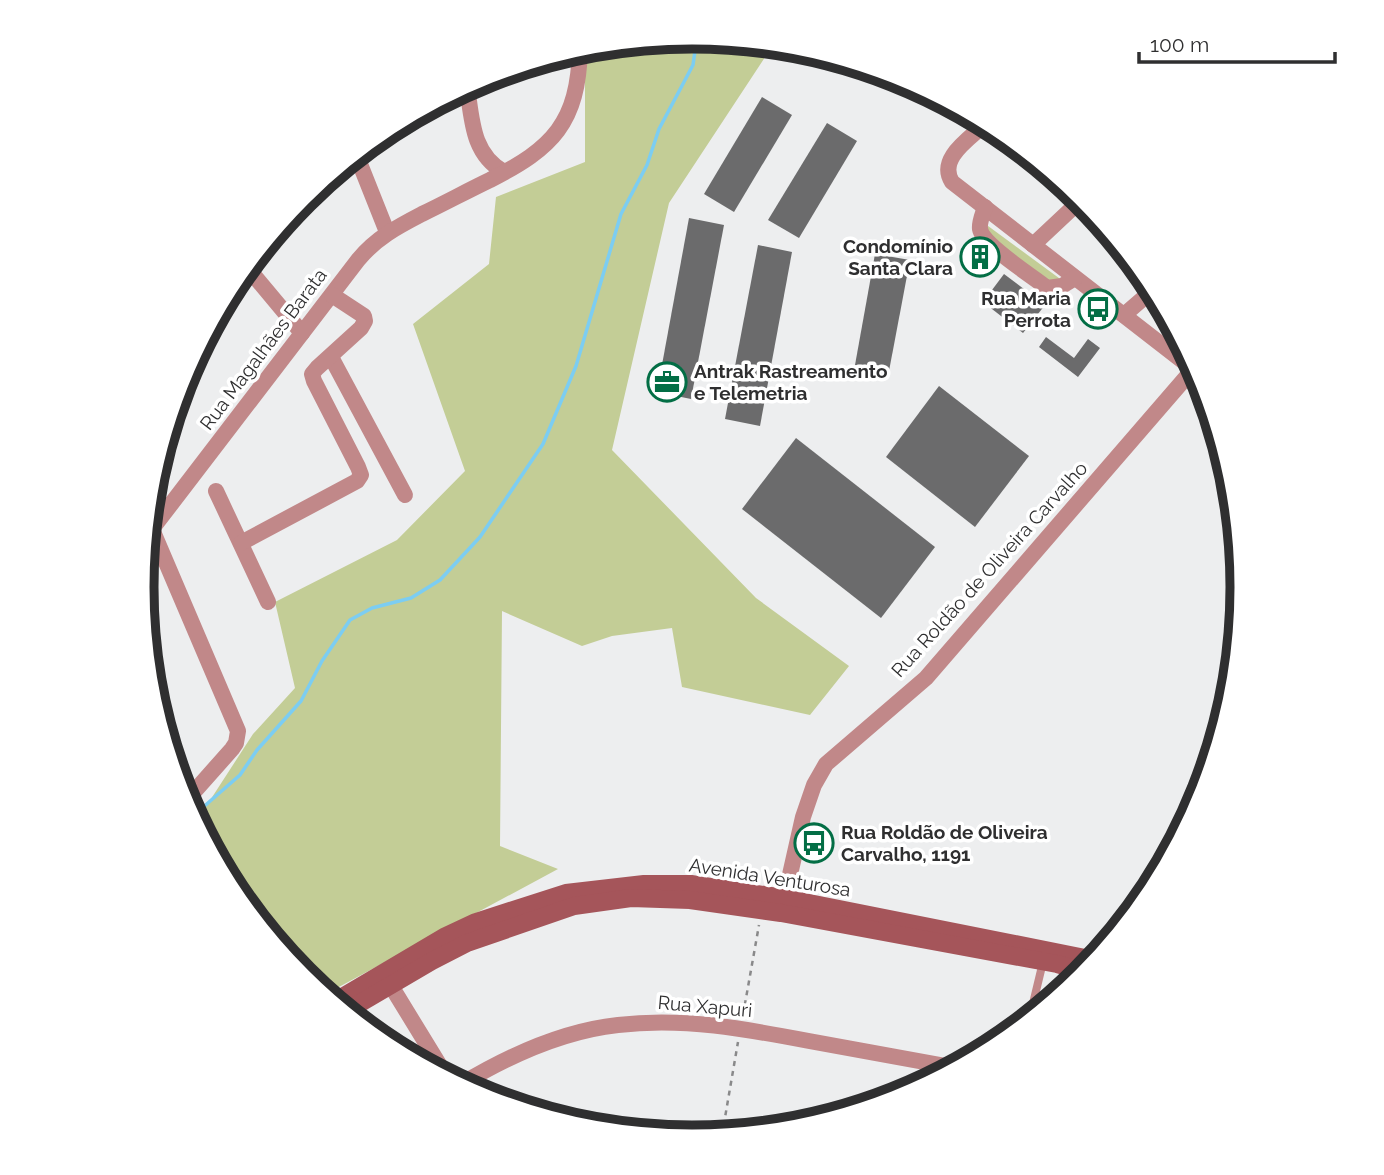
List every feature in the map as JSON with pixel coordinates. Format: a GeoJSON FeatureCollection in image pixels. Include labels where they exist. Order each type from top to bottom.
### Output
{"type":"FeatureCollection","features":[{"type":"Feature","properties":{"kind":"street","name":"Rua Magalhães Barata"},"geometry":{"type":"LineString","coordinates":[[158,514],[366,250],[387,232],[504,172],[540,150],[555,136],[575,97],[580,61]]}},
{"type":"Feature","properties":{"kind":"street"},"geometry":{"type":"LineString","coordinates":[[469,98],[477,143],[487,160],[504,172]]}},
{"type":"Feature","properties":{"kind":"street"},"geometry":{"type":"LineString","coordinates":[[977,131],[950,158],[947,172],[952,182],[1178,356]]}},
{"type":"Feature","properties":{"kind":"street"},"geometry":{"type":"LineString","coordinates":[[360,164],[387,232]]}},
{"type":"Feature","properties":{"kind":"street"},"geometry":{"type":"LineString","coordinates":[[985,207],[980,231],[986,241],[1047,288],[1062,286],[1076,278]]}},
{"type":"Feature","properties":{"kind":"street"},"geometry":{"type":"LineString","coordinates":[[1033,245],[1073,207]]}},
{"type":"Feature","properties":{"kind":"street"},"geometry":{"type":"LineString","coordinates":[[254,275],[302,333]]}},
{"type":"Feature","properties":{"kind":"street"},"geometry":{"type":"LineString","coordinates":[[241,543],[357,481],[361,475],[312,374],[362,328],[365,321],[365,316],[332,295]]}},
{"type":"Feature","properties":{"kind":"street"},"geometry":{"type":"LineString","coordinates":[[1124,315],[1145,297]]}},
{"type":"Feature","properties":{"kind":"street"},"geometry":{"type":"LineString","coordinates":[[331,356],[405,495]]}},
{"type":"Feature","properties":{"kind":"street","name":"Rua Roldão de Oliveira Carvalho"},"geometry":{"type":"LineString","coordinates":[[783,906],[803,817],[814,785],[826,764],[926,678],[1187,376]]}},
{"type":"Feature","properties":{"kind":"street"},"geometry":{"type":"LineString","coordinates":[[216,491],[268,602]]}},
{"type":"Feature","properties":{"kind":"street"},"geometry":{"type":"LineString","coordinates":[[156,539],[238,731],[232,749],[193,792]]}},
{"type":"Feature","properties":{"kind":"street","name":"Avenida Venturosa"},"geometry":{"type":"LineString","coordinates":[[353,1006],[462,928],[556,896],[589,889],[644,884],[681,883],[1072,969]]}},
{"type":"Feature","properties":{"kind":"street","name":"Avenida Venturosa"},"geometry":{"type":"LineString","coordinates":[[783,906],[1083,958]]}},
{"type":"Feature","properties":{"kind":"street"},"geometry":{"type":"LineString","coordinates":[[387,979],[437,1061]]}},
{"type":"Feature","properties":{"kind":"street","name":"Avenida Venturosa"},"geometry":{"type":"LineString","coordinates":[[344,998],[387,979]]}},
{"type":"Feature","properties":{"kind":"street","name":"Rua Xapuri"},"geometry":{"type":"LineString","coordinates":[[471,1078],[527,1050],[570,1035],[616,1025],[657,1022],[741,1028],[940,1065]]}},
{"type":"Feature","properties":{"kind":"lane"},"geometry":{"type":"LineString","coordinates":[[1033,1004],[1043,962]]}},
{"type":"Feature","properties":{"kind":"green space"},"geometry":{"type":"Polygon","coordinates":[[[692,49],[767,55],[669,203],[612,450],[756,598],[849,666],[810,715],[682,687],[672,628],[612,636],[582,646],[502,611],[500,846],[558,869],[334,989],[287,943],[244,887],[202,812],[253,734],[295,688],[275,602],[397,540],[465,471],[413,324],[489,264],[496,197],[585,162],[585,59],[657,50],[692,49]]]}},
{"type":"Feature","properties":{"kind":"green space"},"geometry":{"type":"Polygon","coordinates":[[[984,223],[1063,281],[1053,283],[987,237],[984,223]]]}},
{"type":"Feature","properties":{"kind":"building"},"geometry":{"type":"Polygon","coordinates":[[[762,97],[792,115],[734,212],[704,194],[762,97]]]}},
{"type":"Feature","properties":{"kind":"building"},"geometry":{"type":"Polygon","coordinates":[[[827,123],[857,141],[799,238],[768,220],[827,123]]]}},
{"type":"Feature","properties":{"kind":"building"},"geometry":{"type":"Polygon","coordinates":[[[689,218],[724,225],[691,399],[657,392],[689,218]]]}},
{"type":"Feature","properties":{"kind":"building"},"geometry":{"type":"Polygon","coordinates":[[[758,245],[792,252],[760,426],[725,419],[758,245]]]}},
{"type":"Feature","properties":{"kind":"building"},"geometry":{"type":"Polygon","coordinates":[[[875,254],[910,260],[889,371],[855,365],[875,254]]]}},
{"type":"Feature","properties":{"kind":"building"},"geometry":{"type":"Polygon","coordinates":[[[1004,274],[1045,305],[1023,333],[983,302],[1004,274]]]}},
{"type":"Feature","properties":{"kind":"building"},"geometry":{"type":"Polygon","coordinates":[[[1046,337],[1074,358],[1088,339],[1100,348],[1078,377],[1039,347],[1046,337]]]}},
{"type":"Feature","properties":{"kind":"building"},"geometry":{"type":"Polygon","coordinates":[[[939,386],[1029,456],[975,527],[886,457],[939,386]]]}},
{"type":"Feature","properties":{"kind":"building"},"geometry":{"type":"Polygon","coordinates":[[[796,438],[935,547],[881,618],[742,509],[796,438]]]}},
{"type":"Feature","properties":{"kind":"waterway"},"geometry":{"type":"LineString","coordinates":[[201,809],[240,775],[257,750],[301,701],[322,661],[350,620],[372,608],[411,598],[440,580],[480,537],[543,444],[576,366],[621,214],[647,165],[659,129],[693,65],[695,49]]}},
{"type":"Feature","properties":{"kind":"place","name":"Condomínio Santa Clara"},"geometry":{"type":"Point","coordinates":[980,257]}},
{"type":"Feature","properties":{"kind":"place","name":"Rua Maria Perrota"},"geometry":{"type":"Point","coordinates":[1098,309]}},
{"type":"Feature","properties":{"kind":"place","name":"Antrak Rastreamento e Telemetria"},"geometry":{"type":"Point","coordinates":[667,382]}},
{"type":"Feature","properties":{"kind":"place","name":"Rua Roldão de Oliveira Carvalho, 1191"},"geometry":{"type":"Point","coordinates":[814,843]}}]}
